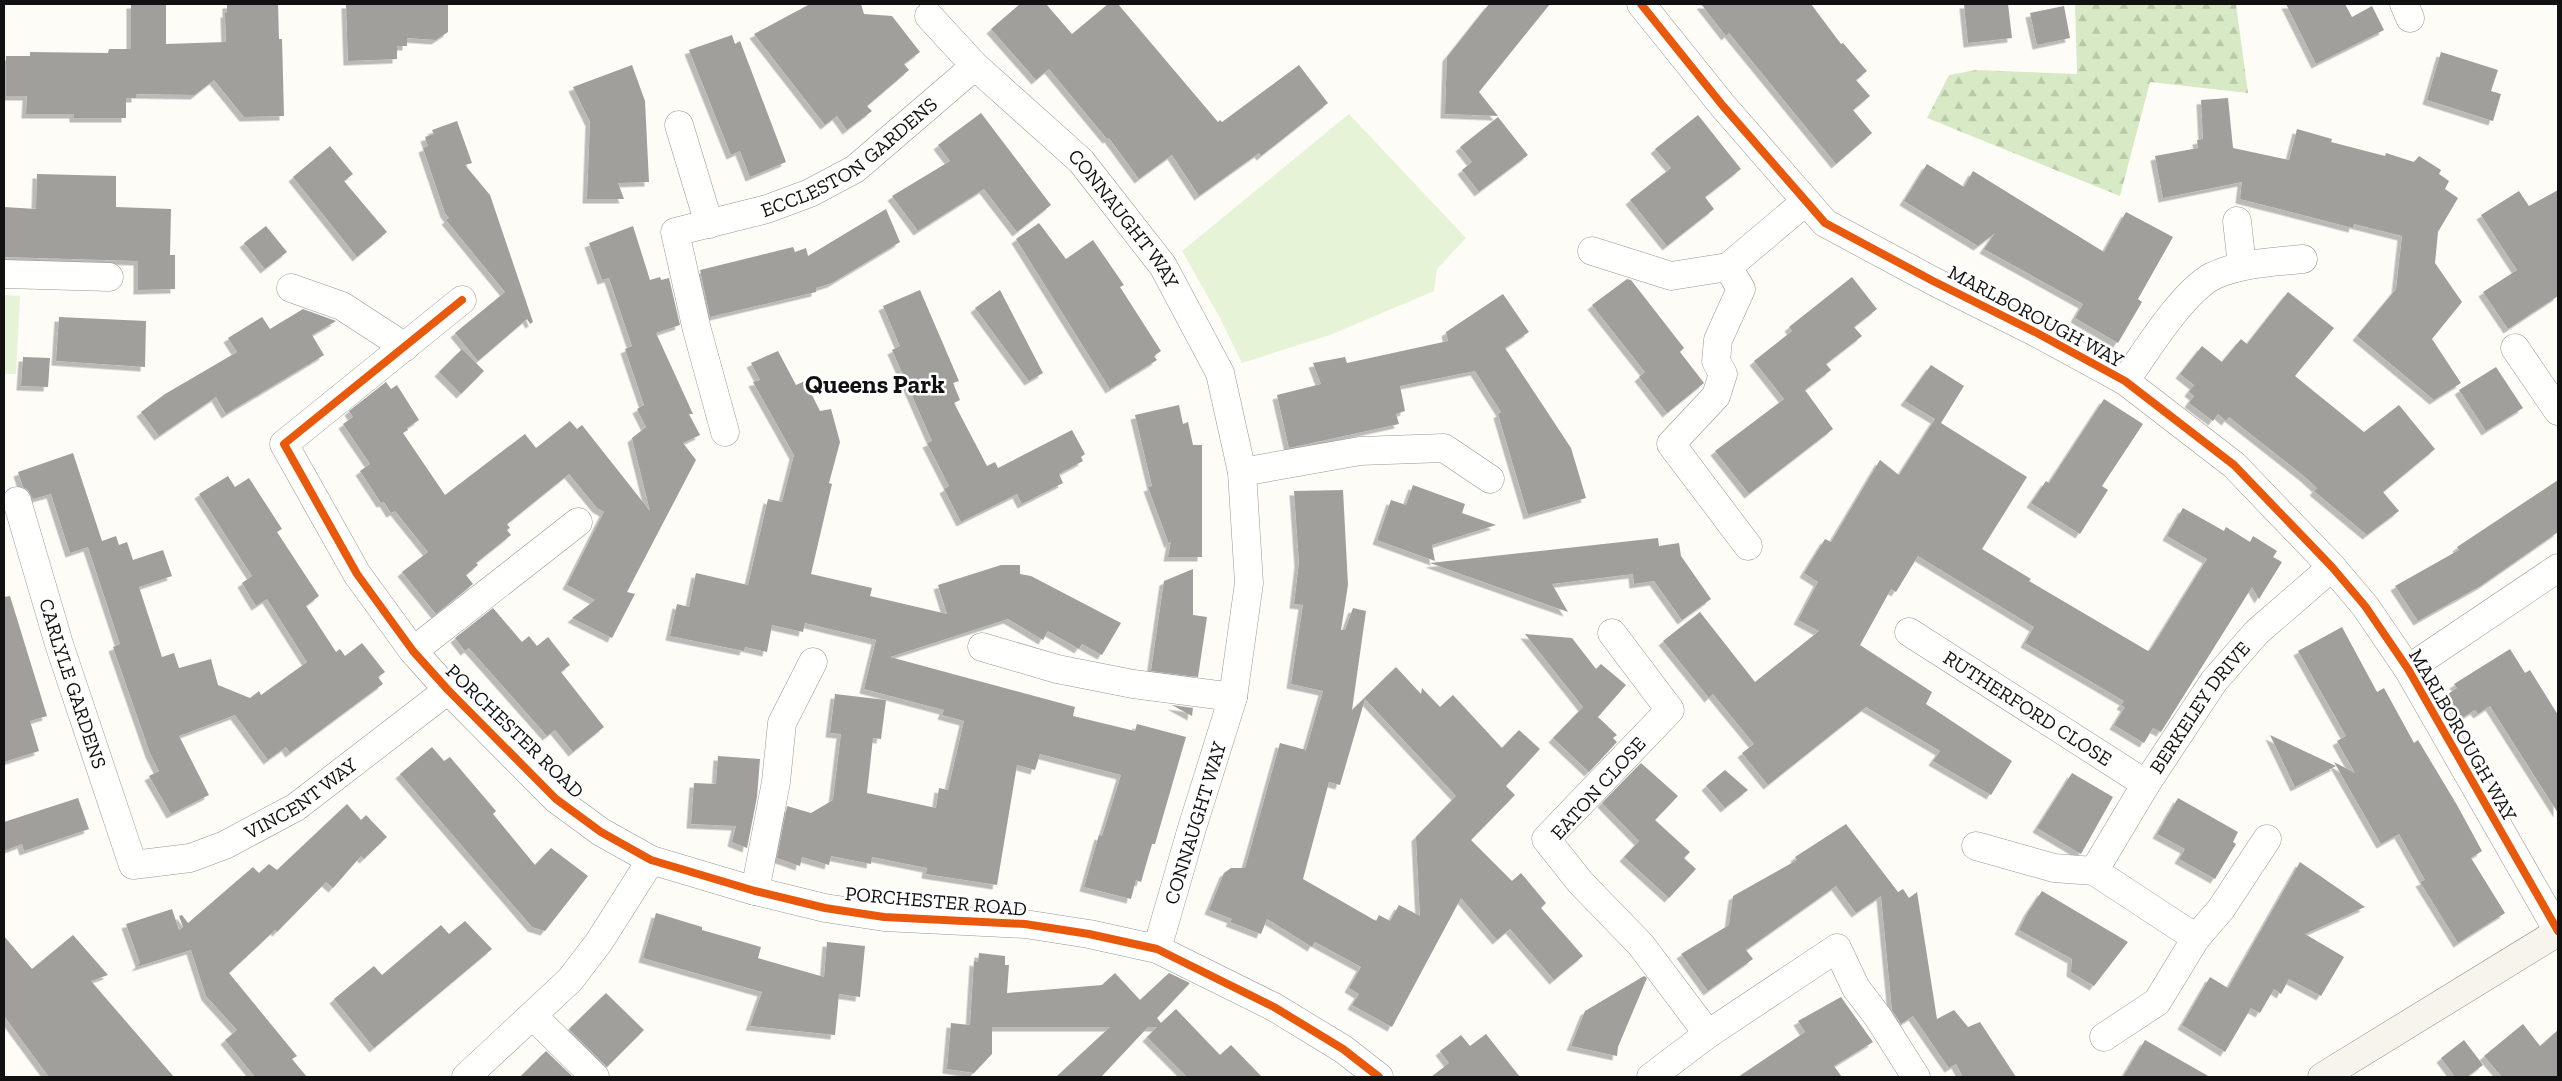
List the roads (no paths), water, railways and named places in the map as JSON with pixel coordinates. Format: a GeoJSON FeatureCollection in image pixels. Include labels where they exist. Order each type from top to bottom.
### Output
{"type":"FeatureCollection","features":[{"type":"Feature","properties":{"kind":"street","name":"MARLBOROUGH WAY"},"geometry":{"type":"LineString","coordinates":[[1641,4],[1723,106],[1825,223],[2038,333],[2125,381],[2234,465],[2332,567],[2365,606],[2408,669],[2558,932]]}},
{"type":"Feature","properties":{"kind":"street","name":"CONNAUGHT WAY"},"geometry":{"type":"LineString","coordinates":[[930,16],[976,66],[1081,161],[1162,266],[1220,373],[1242,472],[1249,583],[1233,697],[1157,949]]}},
{"type":"Feature","properties":{"kind":"street","name":"ECCLESTON GARDENS"},"geometry":{"type":"LineString","coordinates":[[725,432],[697,330],[675,232],[767,209],[810,194],[855,169],[976,66]]}},
{"type":"Feature","properties":{"kind":"street"},"geometry":{"type":"LineString","coordinates":[[679,125],[709,224]]}},
{"type":"Feature","properties":{"kind":"street"},"geometry":{"type":"LineString","coordinates":[[1592,251],[1671,276],[1728,268],[1805,202]]}},
{"type":"Feature","properties":{"kind":"street"},"geometry":{"type":"LineString","coordinates":[[2237,221],[2242,266]]}},
{"type":"Feature","properties":{"kind":"street"},"geometry":{"type":"LineString","coordinates":[[2125,381],[2184,300],[2212,277],[2242,266],[2303,259]]}},
{"type":"Feature","properties":{"kind":"street"},"geometry":{"type":"LineString","coordinates":[[1728,268],[1741,290],[1718,340],[1716,361],[1723,374],[1716,396],[1671,444],[1748,546]]}},
{"type":"Feature","properties":{"kind":"street"},"geometry":{"type":"LineString","coordinates":[[4,274],[109,277]]}},
{"type":"Feature","properties":{"kind":"street"},"geometry":{"type":"LineString","coordinates":[[290,288],[342,306],[405,347]]}},
{"type":"Feature","properties":{"kind":"street","name":"PORCHESTER ROAD"},"geometry":{"type":"LineString","coordinates":[[462,300],[284,444],[358,574],[413,651],[448,690],[556,799],[601,832],[651,860],[755,891],[826,908],[874,915],[1025,924],[1089,934],[1157,949],[1274,1007],[1368,1073]]}},
{"type":"Feature","properties":{"kind":"street"},"geometry":{"type":"LineString","coordinates":[[2515,348],[2558,411]]}},
{"type":"Feature","properties":{"kind":"street"},"geometry":{"type":"LineString","coordinates":[[1242,472],[1360,451],[1444,448],[1490,479]]}},
{"type":"Feature","properties":{"kind":"street","name":"CARLYLE GARDENS"},"geometry":{"type":"LineString","coordinates":[[18,501],[59,644],[133,865]]}},
{"type":"Feature","properties":{"kind":"street"},"geometry":{"type":"LineString","coordinates":[[413,651],[578,522]]}},
{"type":"Feature","properties":{"kind":"street","name":"BERKELEY DRIVE"},"geometry":{"type":"LineString","coordinates":[[2094,870],[2146,784],[2220,674],[2257,632],[2332,567]]}},
{"type":"Feature","properties":{"kind":"street"},"geometry":{"type":"LineString","coordinates":[[2408,669],[2558,568]]}},
{"type":"Feature","properties":{"kind":"street","name":"RUTHERFORD CLOSE"},"geometry":{"type":"LineString","coordinates":[[1909,632],[2146,784]]}},
{"type":"Feature","properties":{"kind":"street","name":"EATON CLOSE"},"geometry":{"type":"LineString","coordinates":[[1612,633],[1670,710],[1546,839],[1580,882],[1641,944],[1708,1034]]}},
{"type":"Feature","properties":{"kind":"street"},"geometry":{"type":"LineString","coordinates":[[982,647],[1057,669],[1133,684],[1233,697]]}},
{"type":"Feature","properties":{"kind":"street"},"geometry":{"type":"LineString","coordinates":[[755,891],[776,782],[782,723],[813,662]]}},
{"type":"Feature","properties":{"kind":"street","name":"VINCENT WAY"},"geometry":{"type":"LineString","coordinates":[[133,865],[190,858],[225,845],[296,807],[448,690]]}},
{"type":"Feature","properties":{"kind":"street"},"geometry":{"type":"LineString","coordinates":[[2104,1037],[2157,1002],[2196,938],[2221,909],[2267,839]]}},
{"type":"Feature","properties":{"kind":"street"},"geometry":{"type":"LineString","coordinates":[[1976,846],[2054,868],[2094,870],[2196,938]]}},
{"type":"Feature","properties":{"kind":"street"},"geometry":{"type":"LineString","coordinates":[[466,1077],[570,980],[599,942],[651,860]]}},
{"type":"Feature","properties":{"kind":"street"},"geometry":{"type":"LineString","coordinates":[[2322,1077],[2558,932]]}},
{"type":"Feature","properties":{"kind":"street"},"geometry":{"type":"LineString","coordinates":[[1651,1077],[1708,1034],[1837,948],[1856,988],[1878,1017],[1916,1077]]}},
{"type":"Feature","properties":{"kind":"street"},"geometry":{"type":"LineString","coordinates":[[533,1016],[595,1077]]}},
{"type":"Feature","properties":{"kind":"district","name":"Queens Park"},"geometry":{"type":"Point","coordinates":[875,384]}}]}
